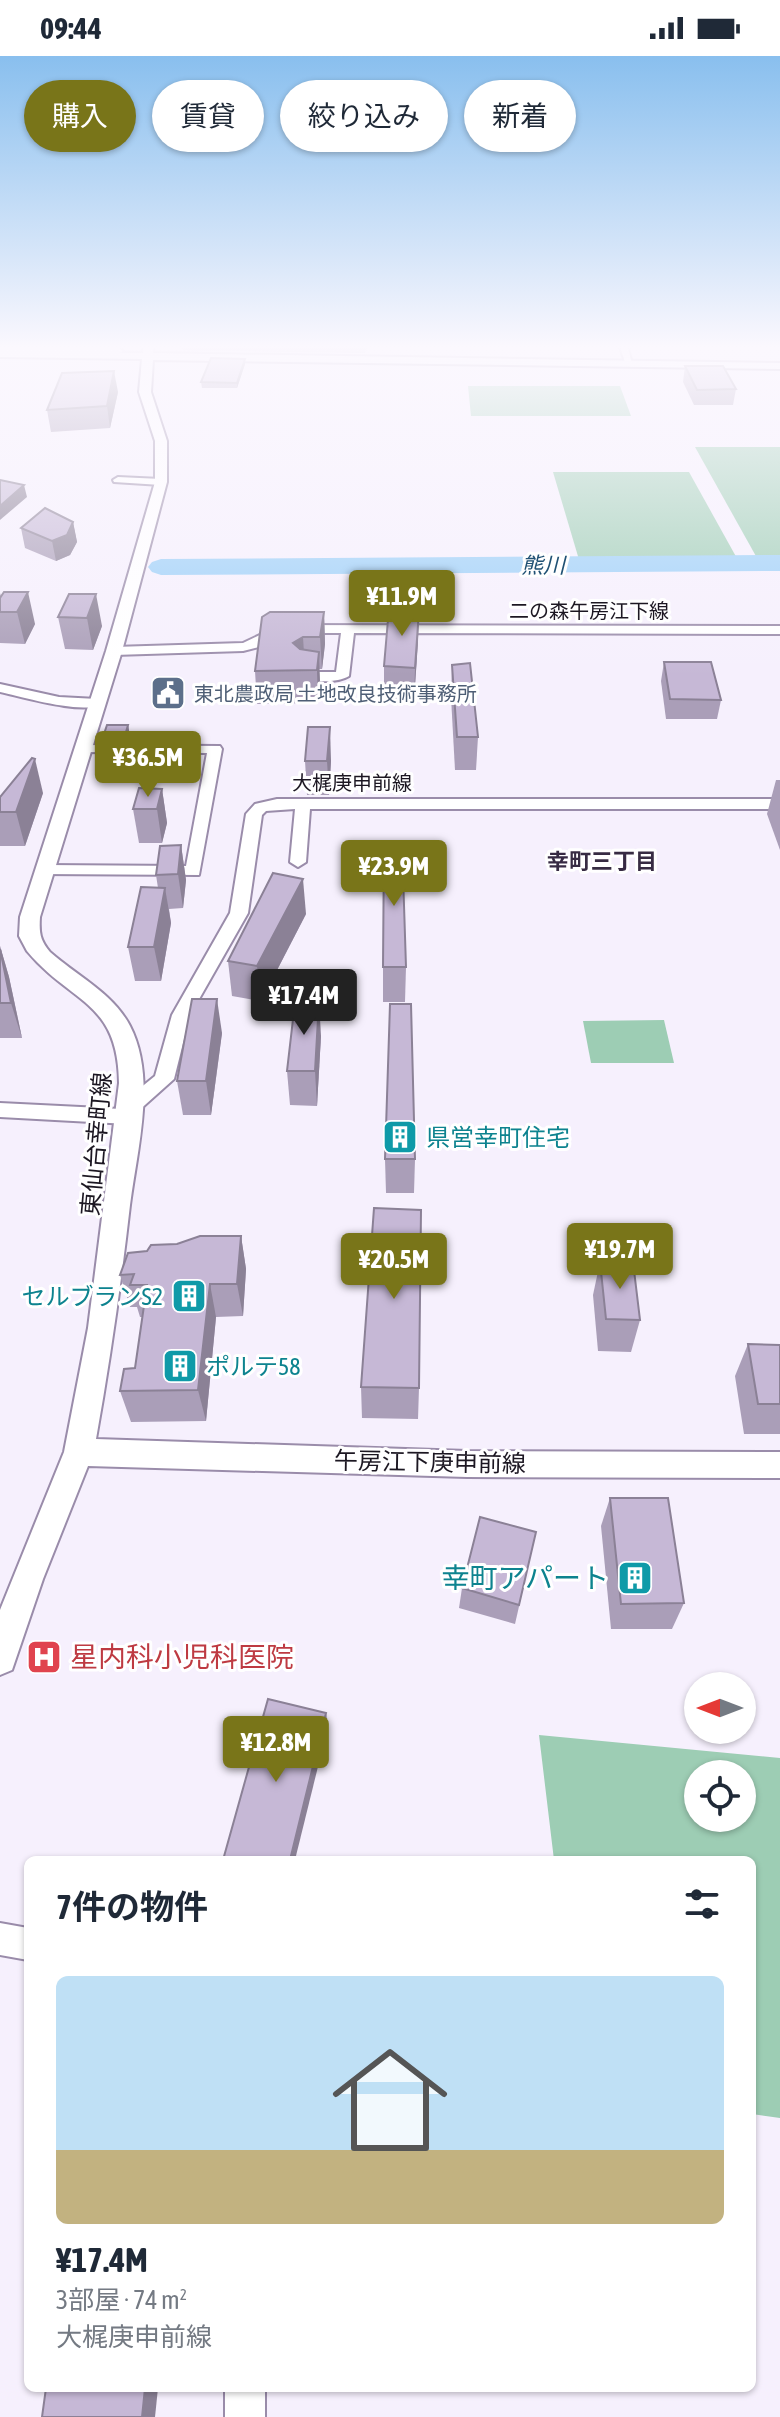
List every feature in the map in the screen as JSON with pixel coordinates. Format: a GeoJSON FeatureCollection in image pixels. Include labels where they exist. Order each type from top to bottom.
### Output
{"type":"FeatureCollection","features":[{"type":"Feature","properties":{"kind":"street","name":"東仙台幸町線"},"geometry":{"type":"LineString","coordinates":[[0,1658],[27,1579],[79,1452],[102,1328],[132,1074],[127,1043],[113,1015],[39,952],[29,936],[30,917],[114,651],[161,482],[161,454]]}},
{"type":"Feature","properties":{"kind":"street"},"geometry":{"type":"LineString","coordinates":[[118,480],[161,482]]}},
{"type":"Feature","properties":{"kind":"street","name":"二の森午房江下線"},"geometry":{"type":"LineString","coordinates":[[114,651],[243,647],[258,643],[281,629],[780,630]]}},
{"type":"Feature","properties":{"kind":"street"},"geometry":{"type":"LineString","coordinates":[[305,676],[342,676],[348,629]]}},
{"type":"Feature","properties":{"kind":"street"},"geometry":{"type":"LineString","coordinates":[[0,688],[59,701],[97,703]]}},
{"type":"Feature","properties":{"kind":"street"},"geometry":{"type":"LineString","coordinates":[[45,870],[193,871],[215,749],[83,749]]}},
{"type":"Feature","properties":{"kind":"street"},"geometry":{"type":"LineString","coordinates":[[298,862],[303,804]]}},
{"type":"Feature","properties":{"kind":"street","name":"大梶庚申前線"},"geometry":{"type":"LineString","coordinates":[[129,1112],[164,1079],[181,1015],[239,913],[254,814],[268,805],[780,804]]}},
{"type":"Feature","properties":{"kind":"street"},"geometry":{"type":"LineString","coordinates":[[0,1110],[129,1112]]}},
{"type":"Feature","properties":{"kind":"street","name":"午房江下庚申前線"},"geometry":{"type":"LineString","coordinates":[[79,1452],[467,1464],[780,1465]]}},
{"type":"Feature","properties":{"kind":"street"},"geometry":{"type":"LineString","coordinates":[[0,1939],[24,1943]]}},
{"type":"Feature","properties":{"kind":"street"},"geometry":{"type":"LineString","coordinates":[[245,2392],[245,2417]]}},
{"type":"Feature","properties":{"kind":"green space"},"geometry":{"type":"Polygon","coordinates":[[[699,454],[780,454],[780,558],[757,558],[699,454]]]}},
{"type":"Feature","properties":{"kind":"green space"},"geometry":{"type":"Polygon","coordinates":[[[553,472],[689,472],[739,562],[580,563],[553,472]]]}},
{"type":"Feature","properties":{"kind":"green space"},"geometry":{"type":"Polygon","coordinates":[[[664,1020],[674,1063],[591,1063],[583,1021],[664,1020]]]}},
{"type":"Feature","properties":{"kind":"green space"},"geometry":{"type":"Polygon","coordinates":[[[539,1735],[780,1758],[780,2118],[756,2115],[756,1856],[554,1856],[539,1735]]]}},
{"type":"Feature","properties":{"kind":"building"},"geometry":{"type":"Polygon","coordinates":[[[0,480],[24,485],[0,506],[0,480]]]}},
{"type":"Feature","properties":{"kind":"building"},"geometry":{"type":"Polygon","coordinates":[[[45,508],[73,522],[67,535],[52,541],[21,528],[45,508]]]}},
{"type":"Feature","properties":{"kind":"building"},"geometry":{"type":"Polygon","coordinates":[[[4,592],[28,592],[17,612],[0,612],[0,598],[4,592]]]}},
{"type":"Feature","properties":{"kind":"building"},"geometry":{"type":"Polygon","coordinates":[[[69,594],[96,594],[87,618],[58,617],[69,594]]]}},
{"type":"Feature","properties":{"kind":"building"},"geometry":{"type":"Polygon","coordinates":[[[389,608],[419,610],[415,668],[384,666],[389,608]]]}},
{"type":"Feature","properties":{"kind":"building"},"geometry":{"type":"Polygon","coordinates":[[[270,612],[324,612],[320,637],[303,637],[293,643],[300,649],[319,652],[317,670],[255,671],[262,617],[270,612]]]}},
{"type":"Feature","properties":{"kind":"building"},"geometry":{"type":"Polygon","coordinates":[[[664,662],[711,662],[721,700],[670,699],[664,662]]]}},
{"type":"Feature","properties":{"kind":"building"},"geometry":{"type":"Polygon","coordinates":[[[470,663],[478,737],[457,737],[452,665],[470,663]]]}},
{"type":"Feature","properties":{"kind":"building"},"geometry":{"type":"Polygon","coordinates":[[[107,725],[128,725],[122,746],[100,746],[107,725]]]}},
{"type":"Feature","properties":{"kind":"building"},"geometry":{"type":"Polygon","coordinates":[[[308,727],[330,727],[327,761],[305,761],[308,727]]]}},
{"type":"Feature","properties":{"kind":"building"},"geometry":{"type":"Polygon","coordinates":[[[32,758],[35,759],[16,812],[0,812],[0,797],[32,758]]]}},
{"type":"Feature","properties":{"kind":"building"},"geometry":{"type":"Polygon","coordinates":[[[139,788],[162,789],[157,809],[133,809],[139,788]]]}},
{"type":"Feature","properties":{"kind":"building"},"geometry":{"type":"Polygon","coordinates":[[[384,843],[402,843],[406,967],[383,967],[384,843]]]}},
{"type":"Feature","properties":{"kind":"building"},"geometry":{"type":"Polygon","coordinates":[[[181,845],[178,874],[156,875],[160,846],[181,845]]]}},
{"type":"Feature","properties":{"kind":"building"},"geometry":{"type":"Polygon","coordinates":[[[273,873],[303,879],[257,966],[228,961],[273,873]]]}},
{"type":"Feature","properties":{"kind":"building"},"geometry":{"type":"Polygon","coordinates":[[[141,887],[165,888],[154,947],[128,947],[141,887]]]}},
{"type":"Feature","properties":{"kind":"building"},"geometry":{"type":"Polygon","coordinates":[[[0,949],[11,1003],[0,1003],[0,949]]]}},
{"type":"Feature","properties":{"kind":"building"},"geometry":{"type":"Polygon","coordinates":[[[192,999],[217,999],[206,1081],[177,1081],[192,999]]]}},
{"type":"Feature","properties":{"kind":"building"},"geometry":{"type":"Polygon","coordinates":[[[319,1001],[315,1071],[287,1071],[295,1002],[319,1001]]]}},
{"type":"Feature","properties":{"kind":"building"},"geometry":{"type":"Polygon","coordinates":[[[390,1004],[411,1004],[415,1159],[385,1159],[390,1004]]]}},
{"type":"Feature","properties":{"kind":"building"},"geometry":{"type":"Polygon","coordinates":[[[374,1208],[421,1210],[419,1388],[361,1387],[374,1208]]]}},
{"type":"Feature","properties":{"kind":"building"},"geometry":{"type":"Polygon","coordinates":[[[200,1236],[241,1236],[237,1284],[210,1284],[198,1390],[120,1391],[124,1369],[135,1368],[147,1285],[130,1285],[134,1274],[120,1275],[128,1253],[147,1251],[151,1245],[177,1244],[200,1236]]]}},
{"type":"Feature","properties":{"kind":"building"},"geometry":{"type":"Polygon","coordinates":[[[600,1262],[633,1262],[640,1320],[606,1319],[600,1262]]]}},
{"type":"Feature","properties":{"kind":"building"},"geometry":{"type":"Polygon","coordinates":[[[748,1344],[780,1345],[780,1404],[758,1404],[748,1344]]]}},
{"type":"Feature","properties":{"kind":"building"},"geometry":{"type":"Polygon","coordinates":[[[610,1498],[668,1498],[684,1603],[621,1604],[610,1498]]]}},
{"type":"Feature","properties":{"kind":"building"},"geometry":{"type":"Polygon","coordinates":[[[480,1517],[536,1532],[519,1605],[462,1588],[480,1517]]]}},
{"type":"Feature","properties":{"kind":"building"},"geometry":{"type":"Polygon","coordinates":[[[268,1699],[326,1713],[291,1856],[224,1856],[268,1699]]]}},
{"type":"Feature","properties":{"kind":"building"},"geometry":{"type":"Polygon","coordinates":[[[45,2392],[145,2392],[142,2417],[42,2417],[45,2392]]]}},
{"type":"Feature","properties":{"kind":"waterway","name":"熊川"},"geometry":{"type":"LineString","coordinates":[[161,567],[780,563]]}},
{"type":"Feature","properties":{"kind":"place","name":"東北農政局 土地改良技術事務所"},"geometry":{"type":"Point","coordinates":[168,693]}},
{"type":"Feature","properties":{"kind":"place","name":"県営幸町住宅"},"geometry":{"type":"Point","coordinates":[400,1137]}},
{"type":"Feature","properties":{"kind":"place","name":"セルブランS2"},"geometry":{"type":"Point","coordinates":[189,1296]}},
{"type":"Feature","properties":{"kind":"place","name":"ポルテ58"},"geometry":{"type":"Point","coordinates":[180,1366]}},
{"type":"Feature","properties":{"kind":"place","name":"幸町アパート"},"geometry":{"type":"Point","coordinates":[635,1578]}},
{"type":"Feature","properties":{"kind":"place","name":"星内科小児科医院"},"geometry":{"type":"Point","coordinates":[44,1657]}},
{"type":"Feature","properties":{"kind":"district","name":"幸町三丁目"},"geometry":{"type":"Point","coordinates":[602,861]}}]}
